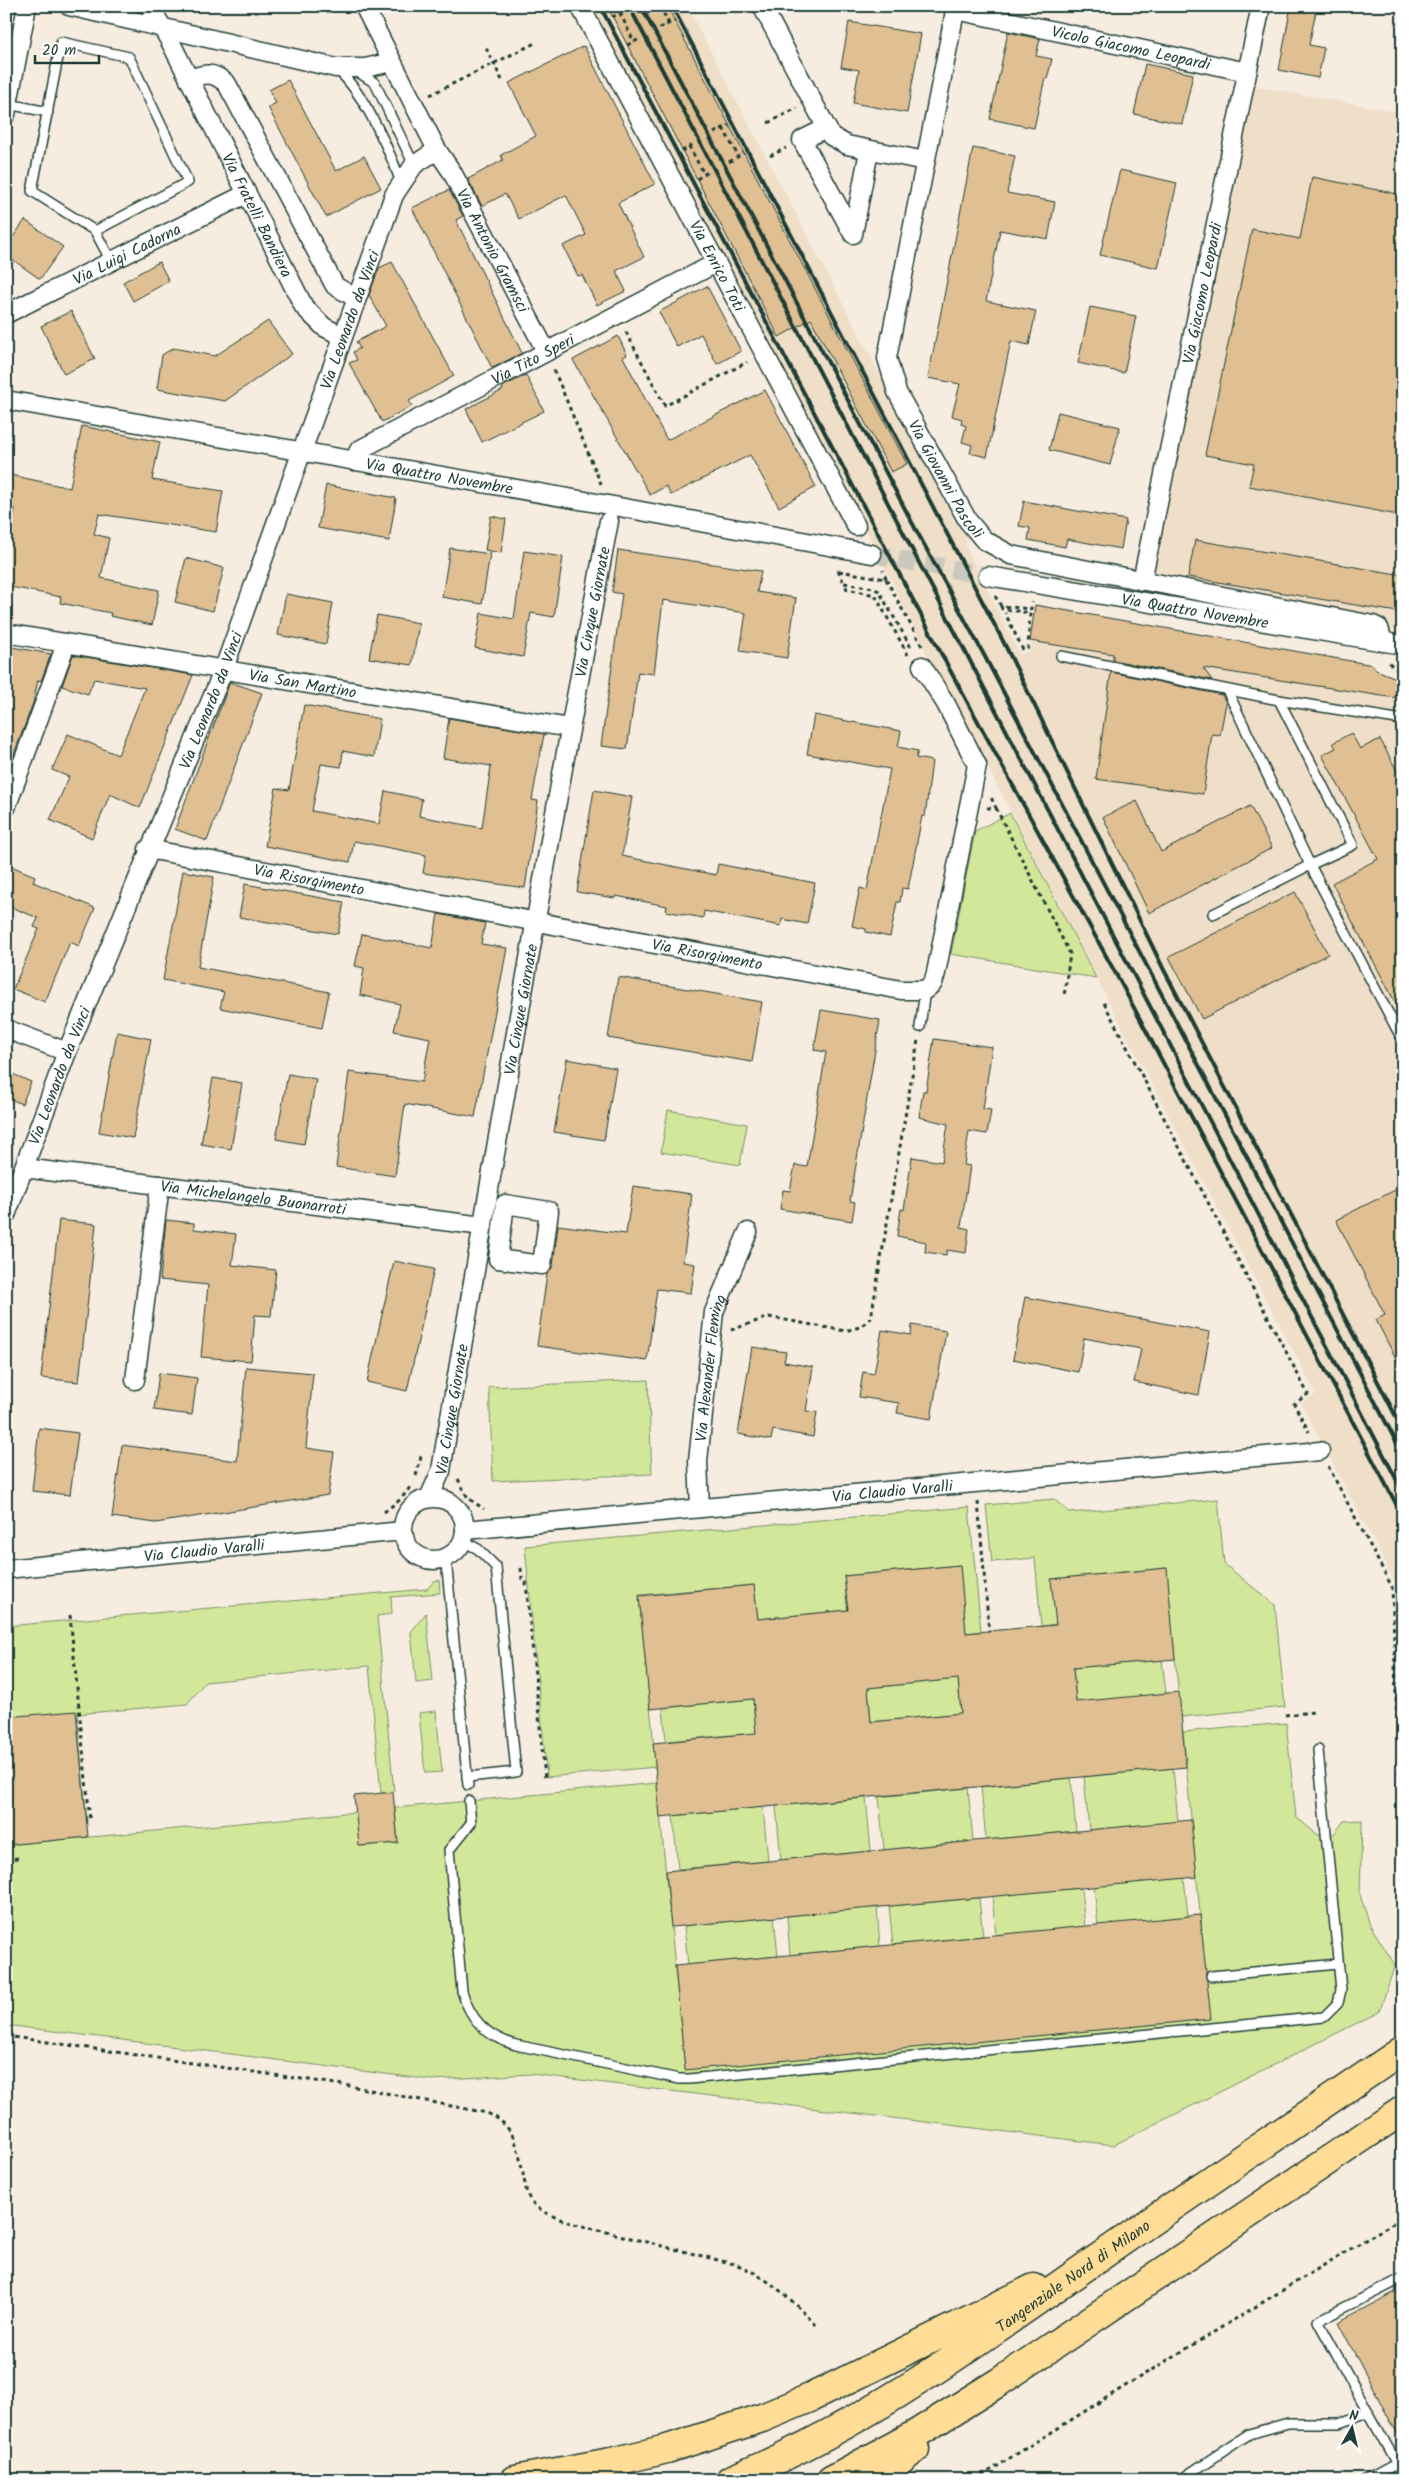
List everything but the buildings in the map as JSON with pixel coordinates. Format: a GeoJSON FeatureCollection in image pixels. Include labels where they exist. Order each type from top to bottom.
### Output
{"type":"FeatureCollection","features":[{"type":"Feature","properties":{"kind":"highway","name":"Tangenziale Nord di Milano"},"geometry":{"type":"LineString","coordinates":[[730,2480],[770,2464],[832,2434],[901,2394],[973,2347],[1101,2256],[1403,2050]]}},
{"type":"Feature","properties":{"kind":"highway"},"geometry":{"type":"LineString","coordinates":[[831,2480],[916,2434],[999,2382],[1403,2110]]}},
{"type":"Feature","properties":{"kind":"highway"},"geometry":{"type":"LineString","coordinates":[[515,2480],[650,2453],[762,2418],[810,2398],[913,2346],[1101,2256]]}},
{"type":"Feature","properties":{"kind":"highway"},"geometry":{"type":"LineString","coordinates":[[877,2480],[999,2382]]}},
{"type":"Feature","properties":{"kind":"street"},"geometry":{"type":"LineString","coordinates":[[7,109],[27,6]]}},
{"type":"Feature","properties":{"kind":"street"},"geometry":{"type":"LineString","coordinates":[[69,6],[343,68],[379,66],[392,62],[364,6]]}},
{"type":"Feature","properties":{"kind":"street","name":"Via Fratelli Bandiera"},"geometry":{"type":"LineString","coordinates":[[150,6],[304,307],[324,327],[342,336]]}},
{"type":"Feature","properties":{"kind":"street","name":"Via Enrico Toti"},"geometry":{"type":"LineString","coordinates":[[580,6],[856,526]]}},
{"type":"Feature","properties":{"kind":"street"},"geometry":{"type":"LineString","coordinates":[[762,6],[826,128],[838,142],[869,151],[925,161]]}},
{"type":"Feature","properties":{"kind":"street","name":"Via Giacomo Leopardi"},"geometry":{"type":"LineString","coordinates":[[1142,581],[1261,6]]}},
{"type":"Feature","properties":{"kind":"street","name":"Vicolo Giacomo Leopardi"},"geometry":{"type":"LineString","coordinates":[[956,8],[1247,72]]}},
{"type":"Feature","properties":{"kind":"street","name":"Via Giovanni Pascoli"},"geometry":{"type":"LineString","coordinates":[[956,8],[887,358],[897,392],[968,521],[984,540],[1011,555],[1373,625],[1379,628],[1383,642]]}},
{"type":"Feature","properties":{"kind":"street","name":"Via Antonio Gramsci"},"geometry":{"type":"LineString","coordinates":[[392,62],[437,150],[452,172],[546,351]]}},
{"type":"Feature","properties":{"kind":"street","name":"Via Fratelli Bandiera"},"geometry":{"type":"LineString","coordinates":[[189,80],[207,74],[215,75],[227,84],[335,286],[340,291],[356,298]]}},
{"type":"Feature","properties":{"kind":"street"},"geometry":{"type":"LineString","coordinates":[[826,128],[802,140],[853,234],[869,151]]}},
{"type":"Feature","properties":{"kind":"street","name":"Via Leonardo da Vinci"},"geometry":{"type":"LineString","coordinates":[[6,1215],[67,1052],[148,849],[223,671],[394,195],[401,182],[414,166],[437,150]]}},
{"type":"Feature","properties":{"kind":"street","name":"Via Luigi Cadorna"},"geometry":{"type":"LineString","coordinates":[[6,314],[246,194]]}},
{"type":"Feature","properties":{"kind":"street","name":"Via Tito Speri"},"geometry":{"type":"LineString","coordinates":[[354,461],[359,450],[716,263]]}},
{"type":"Feature","properties":{"kind":"street","name":"Via Quattro Novembre"},"geometry":{"type":"LineString","coordinates":[[6,400],[614,506],[872,554]]}},
{"type":"Feature","properties":{"kind":"street","name":"Via Cinque Giornate"},"geometry":{"type":"LineString","coordinates":[[429,1498],[440,1471],[444,1452],[570,728],[609,520]]}},
{"type":"Feature","properties":{"kind":"street","name":"Via Quattro Novembre"},"geometry":{"type":"LineString","coordinates":[[988,576],[1403,645]]}},
{"type":"Feature","properties":{"kind":"street","name":"Via San Martino"},"geometry":{"type":"LineString","coordinates":[[6,633],[570,728]]}},
{"type":"Feature","properties":{"kind":"street"},"geometry":{"type":"LineString","coordinates":[[6,808],[66,644]]}},
{"type":"Feature","properties":{"kind":"street"},"geometry":{"type":"LineString","coordinates":[[922,666],[946,704],[977,765],[936,973],[933,983],[925,990]]}},
{"type":"Feature","properties":{"kind":"street","name":"Via Risorgimento"},"geometry":{"type":"LineString","coordinates":[[148,849],[901,990],[925,990]]}},
{"type":"Feature","properties":{"kind":"street"},"geometry":{"type":"LineString","coordinates":[[6,1029],[67,1052]]}},
{"type":"Feature","properties":{"kind":"street","name":"Via Michelangelo Buonarroti"},"geometry":{"type":"LineString","coordinates":[[24,1168],[483,1226]]}},
{"type":"Feature","properties":{"kind":"street"},"geometry":{"type":"LineString","coordinates":[[135,1380],[160,1185]]}},
{"type":"Feature","properties":{"kind":"street","name":"Via Alexander Fleming"},"geometry":{"type":"LineString","coordinates":[[700,1508],[698,1461],[714,1312],[748,1232]]}},
{"type":"Feature","properties":{"kind":"street","name":"Via Claudio Varalli"},"geometry":{"type":"LineString","coordinates":[[464,1536],[700,1508],[1320,1451]]}},
{"type":"Feature","properties":{"kind":"street"},"geometry":{"type":"LineString","coordinates":[[429,1498],[440,1499],[450,1503],[458,1510],[464,1520],[464,1536],[457,1550],[443,1559],[431,1560],[416,1555],[409,1549],[403,1531],[403,1523],[410,1509],[422,1500],[429,1498]]}},
{"type":"Feature","properties":{"kind":"street","name":"Via Claudio Varalli"},"geometry":{"type":"LineString","coordinates":[[6,1569],[403,1531]]}},
{"type":"Feature","properties":{"kind":"lane"},"geometry":{"type":"LineString","coordinates":[[95,231],[188,182],[129,56],[61,42],[32,191],[95,231],[111,261]]}},
{"type":"Feature","properties":{"kind":"lane"},"geometry":{"type":"LineString","coordinates":[[343,68],[363,73],[375,83],[414,166]]}},
{"type":"Feature","properties":{"kind":"lane"},"geometry":{"type":"LineString","coordinates":[[343,68],[391,157],[401,182]]}},
{"type":"Feature","properties":{"kind":"lane"},"geometry":{"type":"LineString","coordinates":[[7,109],[48,112]]}},
{"type":"Feature","properties":{"kind":"lane"},"geometry":{"type":"LineString","coordinates":[[1061,656],[1280,700],[1403,720]]}},
{"type":"Feature","properties":{"kind":"lane"},"geometry":{"type":"LineString","coordinates":[[1227,690],[1310,865],[1403,1041]]}},
{"type":"Feature","properties":{"kind":"lane"},"geometry":{"type":"LineString","coordinates":[[1213,914],[1353,845],[1280,700]]}},
{"type":"Feature","properties":{"kind":"lane"},"geometry":{"type":"LineString","coordinates":[[920,1027],[925,990]]}},
{"type":"Feature","properties":{"kind":"lane"},"geometry":{"type":"LineString","coordinates":[[443,1559],[446,1569],[467,1781],[516,1772],[496,1567],[464,1536]]}},
{"type":"Feature","properties":{"kind":"lane"},"geometry":{"type":"LineString","coordinates":[[469,1801],[471,1823],[449,1850],[462,1991],[466,2006],[478,2024],[506,2042],[679,2079],[1318,2018],[1330,2013],[1340,1997],[1318,1750]]}},
{"type":"Feature","properties":{"kind":"lane"},"geometry":{"type":"LineString","coordinates":[[1210,1976],[1338,1964]]}},
{"type":"Feature","properties":{"kind":"lane"},"geometry":{"type":"LineString","coordinates":[[1403,2278],[1318,2321],[1403,2475]]}},
{"type":"Feature","properties":{"kind":"lane"},"geometry":{"type":"LineString","coordinates":[[1180,2480],[1249,2434],[1288,2423],[1340,2423],[1368,2413]]}},
{"type":"Feature","properties":{"kind":"lane"},"geometry":{"type":"LineString","coordinates":[[1366,2480],[1396,2464]]}},
{"type":"Feature","properties":{"kind":"path"},"geometry":{"type":"LineString","coordinates":[[660,6],[669,24]]}},
{"type":"Feature","properties":{"kind":"path"},"geometry":{"type":"LineString","coordinates":[[612,17],[625,10]]}},
{"type":"Feature","properties":{"kind":"path"},"geometry":{"type":"LineString","coordinates":[[620,13],[634,42]]}},
{"type":"Feature","properties":{"kind":"path"},"geometry":{"type":"LineString","coordinates":[[659,28],[675,21]]}},
{"type":"Feature","properties":{"kind":"path"},"geometry":{"type":"LineString","coordinates":[[627,45],[640,39]]}},
{"type":"Feature","properties":{"kind":"path"},"geometry":{"type":"LineString","coordinates":[[429,96],[535,42]]}},
{"type":"Feature","properties":{"kind":"path"},"geometry":{"type":"LineString","coordinates":[[486,48],[502,80]]}},
{"type":"Feature","properties":{"kind":"path"},"geometry":{"type":"LineString","coordinates":[[768,123],[800,107]]}},
{"type":"Feature","properties":{"kind":"path"},"geometry":{"type":"LineString","coordinates":[[714,133],[730,125]]}},
{"type":"Feature","properties":{"kind":"path"},"geometry":{"type":"LineString","coordinates":[[723,128],[738,156]]}},
{"type":"Feature","properties":{"kind":"path"},"geometry":{"type":"LineString","coordinates":[[682,151],[695,143]]}},
{"type":"Feature","properties":{"kind":"path"},"geometry":{"type":"LineString","coordinates":[[689,146],[704,174]]}},
{"type":"Feature","properties":{"kind":"path"},"geometry":{"type":"LineString","coordinates":[[729,162],[744,153]]}},
{"type":"Feature","properties":{"kind":"path"},"geometry":{"type":"LineString","coordinates":[[697,179],[709,170]]}},
{"type":"Feature","properties":{"kind":"path"},"geometry":{"type":"LineString","coordinates":[[616,314],[666,406],[763,353]]}},
{"type":"Feature","properties":{"kind":"path"},"geometry":{"type":"LineString","coordinates":[[546,351],[603,489]]}},
{"type":"Feature","properties":{"kind":"path"},"geometry":{"type":"LineString","coordinates":[[835,562],[847,589],[875,595],[907,654],[922,666]]}},
{"type":"Feature","properties":{"kind":"path"},"geometry":{"type":"LineString","coordinates":[[886,579],[922,647]]}},
{"type":"Feature","properties":{"kind":"path"},"geometry":{"type":"LineString","coordinates":[[844,583],[874,588],[879,591],[910,650],[917,646]]}},
{"type":"Feature","properties":{"kind":"path"},"geometry":{"type":"LineString","coordinates":[[1001,606],[1002,609],[1030,613],[1028,648],[1023,650],[1005,612]]}},
{"type":"Feature","properties":{"kind":"path"},"geometry":{"type":"LineString","coordinates":[[996,808],[1070,954],[1064,996]]}},
{"type":"Feature","properties":{"kind":"path"},"geometry":{"type":"LineString","coordinates":[[1104,1003],[1308,1394],[1294,1404],[1392,1587],[1403,1870]]}},
{"type":"Feature","properties":{"kind":"path"},"geometry":{"type":"LineString","coordinates":[[712,1337],[769,1317],[845,1331],[860,1328],[871,1318],[920,1027]]}},
{"type":"Feature","properties":{"kind":"path"},"geometry":{"type":"LineString","coordinates":[[376,1516],[402,1499],[411,1488],[421,1457],[428,1458]]}},
{"type":"Feature","properties":{"kind":"path"},"geometry":{"type":"LineString","coordinates":[[456,1472],[468,1498],[485,1509],[493,1510]]}},
{"type":"Feature","properties":{"kind":"path"},"geometry":{"type":"LineString","coordinates":[[978,1501],[989,1631]]}},
{"type":"Feature","properties":{"kind":"path"},"geometry":{"type":"LineString","coordinates":[[521,1568],[522,1579],[526,1582],[545,1778]]}},
{"type":"Feature","properties":{"kind":"path"},"geometry":{"type":"LineString","coordinates":[[70,1616],[90,1821]]}},
{"type":"Feature","properties":{"kind":"path"},"geometry":{"type":"LineString","coordinates":[[1286,1714],[1314,1712]]}},
{"type":"Feature","properties":{"kind":"path"},"geometry":{"type":"LineString","coordinates":[[6,1859],[19,1858]]}},
{"type":"Feature","properties":{"kind":"path"},"geometry":{"type":"LineString","coordinates":[[6,2036],[350,2086],[487,2114],[500,2119],[511,2131],[526,2191],[532,2202],[545,2213],[571,2223],[738,2265],[761,2275],[793,2301],[817,2326]]}},
{"type":"Feature","properties":{"kind":"path"},"geometry":{"type":"LineString","coordinates":[[975,2480],[1134,2380],[1403,2217]]}},
{"type":"Feature","properties":{"kind":"shaded area"},"geometry":{"type":"Polygon","coordinates":[[[587,6],[687,6],[967,540],[966,546],[1020,655],[1031,650],[1035,605],[1372,665],[1376,670],[1403,680],[1403,1597],[1301,1403],[1316,1394],[1126,1035],[953,700],[931,663],[866,529],[858,524],[587,6]]]}},
{"type":"Feature","properties":{"kind":"shaded area"},"geometry":{"type":"Polygon","coordinates":[[[1255,86],[1403,113],[1403,631],[1331,622],[1145,589],[1255,86]]]}},
{"type":"Feature","properties":{"kind":"green space"},"geometry":{"type":"Polygon","coordinates":[[[1010,813],[1096,978],[951,954],[975,831],[1010,813]]]}},
{"type":"Feature","properties":{"kind":"green space"},"geometry":{"type":"Polygon","coordinates":[[[668,1110],[747,1124],[740,1165],[661,1152],[668,1110]]]}},
{"type":"Feature","properties":{"kind":"green space"},"geometry":{"type":"Polygon","coordinates":[[[648,1380],[652,1474],[493,1481],[489,1387],[648,1380]]]}},
{"type":"Feature","properties":{"kind":"green space"},"geometry":{"type":"Polygon","coordinates":[[[1054,1499],[1070,1513],[1218,1499],[1224,1564],[1275,1605],[1285,1707],[1181,1717],[1166,1568],[1052,1579],[1056,1624],[1041,1626],[1035,1558],[992,1562],[986,1505],[1054,1499]]]}},
{"type":"Feature","properties":{"kind":"green space"},"geometry":{"type":"Polygon","coordinates":[[[969,1507],[981,1631],[966,1633],[959,1565],[844,1576],[848,1610],[758,1619],[754,1585],[639,1595],[656,1767],[547,1777],[525,1546],[969,1507]]]}},
{"type":"Feature","properties":{"kind":"green space"},"geometry":{"type":"Polygon","coordinates":[[[439,1580],[440,1593],[391,1597],[392,1614],[377,1616],[394,1792],[381,1793],[369,1666],[205,1682],[187,1704],[77,1714],[87,1822],[6,1829],[6,1626],[427,1589],[434,1581],[439,1580]]]}},
{"type":"Feature","properties":{"kind":"green space"},"geometry":{"type":"Polygon","coordinates":[[[426,1613],[433,1681],[416,1683],[411,1632],[426,1613]]]}},
{"type":"Feature","properties":{"kind":"green space"},"geometry":{"type":"Polygon","coordinates":[[[1162,1660],[1166,1693],[1077,1710],[1073,1668],[1162,1660]]]}},
{"type":"Feature","properties":{"kind":"green space"},"geometry":{"type":"Polygon","coordinates":[[[958,1679],[961,1713],[871,1722],[868,1688],[958,1679]]]}},
{"type":"Feature","properties":{"kind":"green space"},"geometry":{"type":"Polygon","coordinates":[[[753,1699],[757,1741],[742,1734],[666,1741],[663,1708],[753,1699]]]}},
{"type":"Feature","properties":{"kind":"green space"},"geometry":{"type":"Polygon","coordinates":[[[436,1711],[442,1772],[425,1773],[419,1713],[436,1711]]]}},
{"type":"Feature","properties":{"kind":"green space"},"geometry":{"type":"Polygon","coordinates":[[[1286,1723],[1296,1817],[1318,1835],[1334,1834],[1344,1821],[1362,1820],[1360,1895],[1370,1925],[1395,1965],[1379,2012],[1114,2145],[531,2074],[432,2080],[6,2025],[6,1845],[356,1812],[360,1846],[398,1843],[395,1808],[657,1783],[685,2069],[1210,2019],[1183,1732],[1286,1723]]]}},
{"type":"Feature","properties":{"kind":"green space"},"geometry":{"type":"Polygon","coordinates":[[[1173,1768],[1178,1822],[1089,1830],[1084,1777],[1173,1768]]]}},
{"type":"Feature","properties":{"kind":"green space"},"geometry":{"type":"Polygon","coordinates":[[[1071,1778],[1076,1831],[986,1840],[981,1787],[1071,1778]]]}},
{"type":"Feature","properties":{"kind":"green space"},"geometry":{"type":"Polygon","coordinates":[[[968,1788],[973,1841],[884,1850],[879,1797],[968,1788]]]}},
{"type":"Feature","properties":{"kind":"green space"},"geometry":{"type":"Polygon","coordinates":[[[866,1798],[871,1851],[781,1860],[776,1806],[866,1798]]]}},
{"type":"Feature","properties":{"kind":"green space"},"geometry":{"type":"Polygon","coordinates":[[[763,1807],[768,1861],[678,1869],[673,1816],[763,1807]]]}},
{"type":"Feature","properties":{"kind":"green space"},"geometry":{"type":"Polygon","coordinates":[[[1184,1878],[1188,1917],[1098,1926],[1094,1886],[1184,1878]]]}},
{"type":"Feature","properties":{"kind":"green space"},"geometry":{"type":"Polygon","coordinates":[[[1081,1888],[1085,1927],[996,1935],[992,1896],[1081,1888]]]}},
{"type":"Feature","properties":{"kind":"green space"},"geometry":{"type":"Polygon","coordinates":[[[979,1898],[983,1936],[893,1945],[889,1906],[979,1898]]]}},
{"type":"Feature","properties":{"kind":"green space"},"geometry":{"type":"Polygon","coordinates":[[[877,1907],[880,1946],[790,1955],[787,1916],[877,1907]]]}},
{"type":"Feature","properties":{"kind":"green space"},"geometry":{"type":"Polygon","coordinates":[[[774,1917],[778,1956],[688,1965],[684,1926],[774,1917]]]}},
{"type":"Feature","properties":{"kind":"tunnel"},"geometry":{"type":"LineString","coordinates":[[872,554],[988,576]]}},
{"type":"Feature","properties":{"kind":"railway"},"geometry":{"type":"LineString","coordinates":[[600,6],[951,672],[1123,987],[1403,1517]]}},
{"type":"Feature","properties":{"kind":"railway"},"geometry":{"type":"LineString","coordinates":[[629,6],[1403,1492]]}},
{"type":"Feature","properties":{"kind":"railway"},"geometry":{"type":"LineString","coordinates":[[641,6],[915,528],[984,655],[1403,1455]]}},
{"type":"Feature","properties":{"kind":"railway"},"geometry":{"type":"LineString","coordinates":[[672,6],[1004,643],[1163,968],[1403,1430]]}}]}
